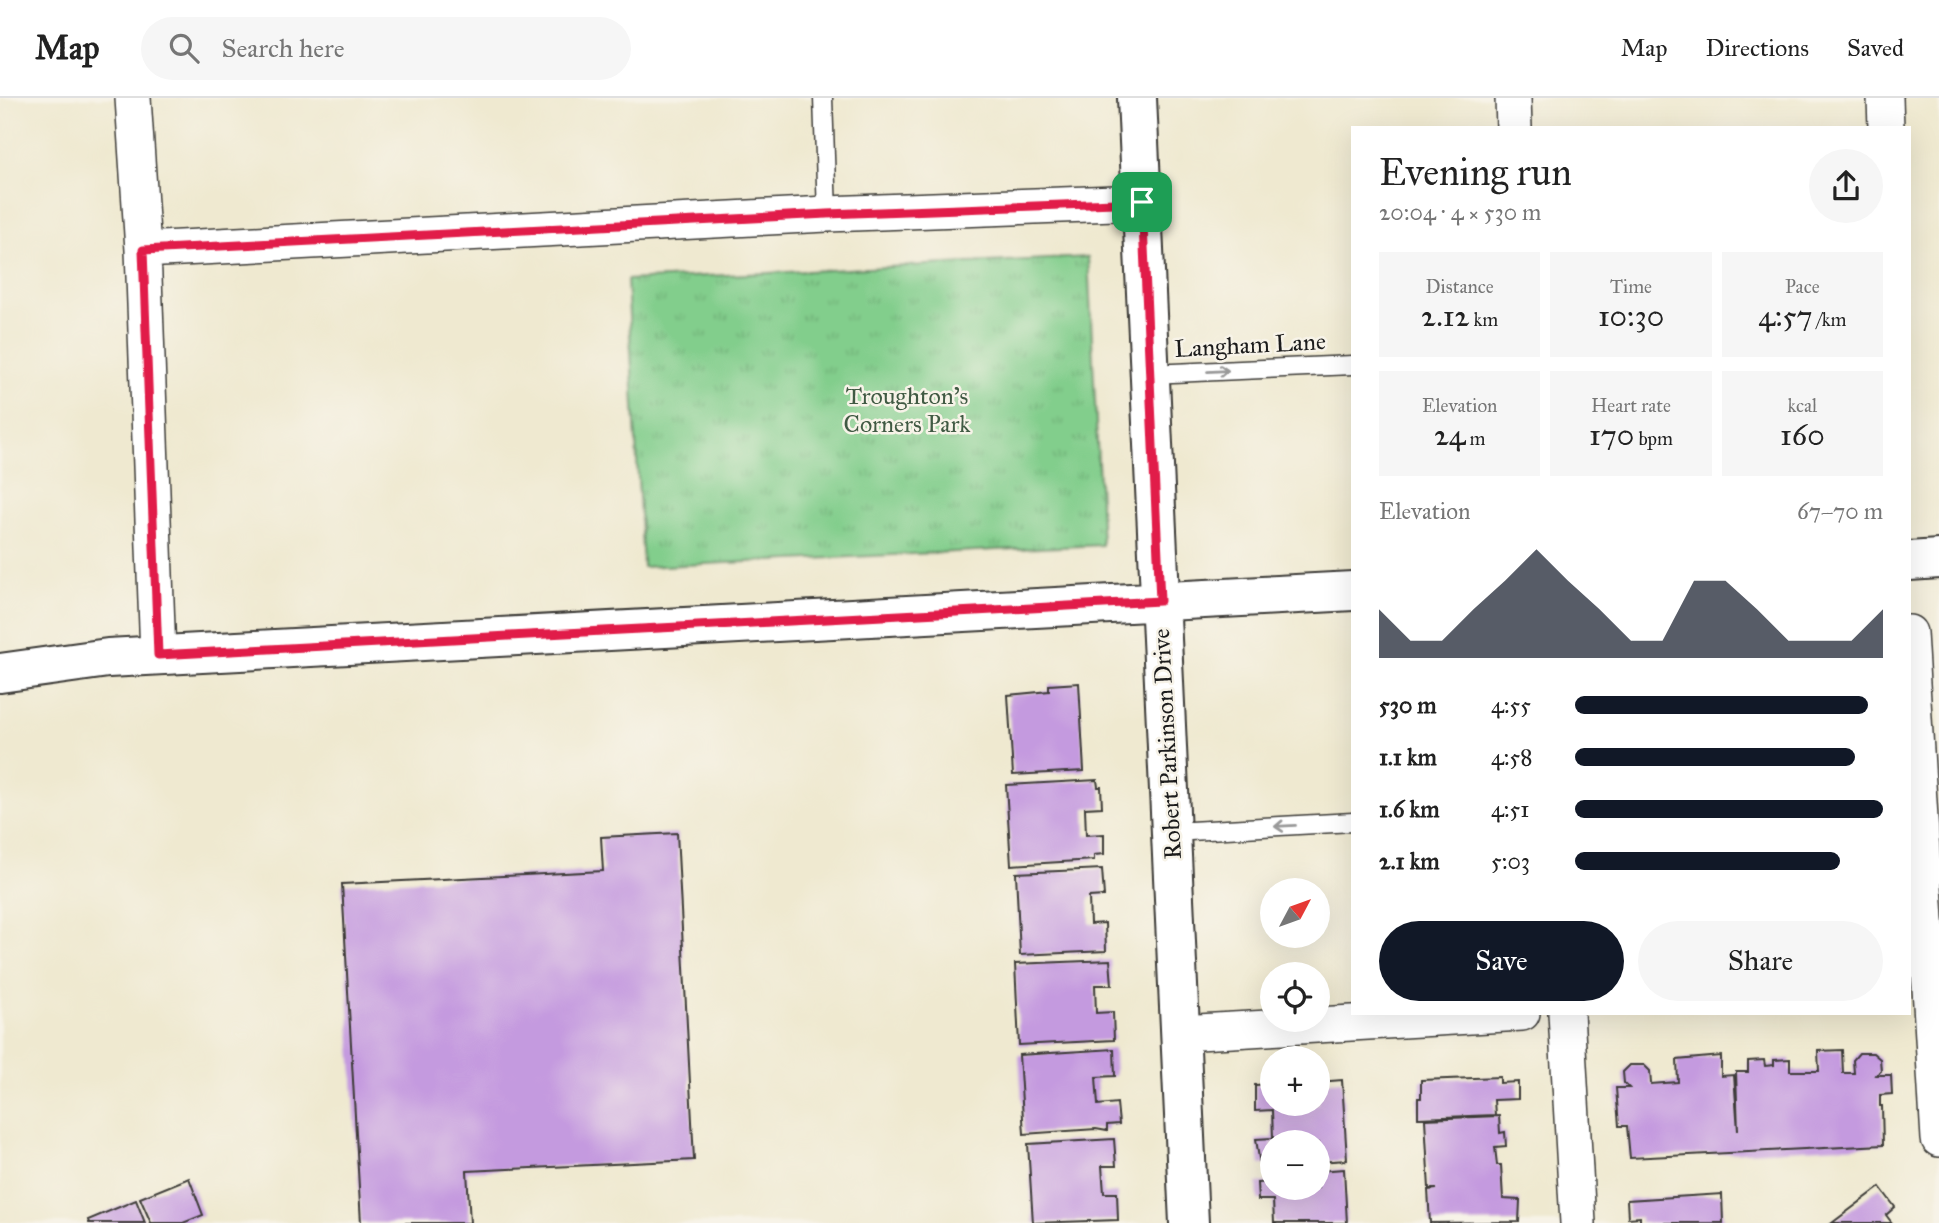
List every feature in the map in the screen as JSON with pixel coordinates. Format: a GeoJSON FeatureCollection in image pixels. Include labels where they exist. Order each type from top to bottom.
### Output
{"type":"FeatureCollection","features":[{"type":"Feature","properties":{"kind":"street"},"geometry":{"type":"LineString","coordinates":[[133,98],[143,250],[158,655]]}},
{"type":"Feature","properties":{"kind":"street","name":"Robert Parkinson Drive"},"geometry":{"type":"LineString","coordinates":[[1137,98],[1189,1223]]}},
{"type":"Feature","properties":{"kind":"street"},"geometry":{"type":"LineString","coordinates":[[1513,98],[1514,126]]}},
{"type":"Feature","properties":{"kind":"street"},"geometry":{"type":"LineString","coordinates":[[1885,98],[1886,126]]}},
{"type":"Feature","properties":{"kind":"street"},"geometry":{"type":"LineString","coordinates":[[143,250],[827,214],[1142,202]]}},
{"type":"Feature","properties":{"kind":"street"},"geometry":{"type":"LineString","coordinates":[[1911,561],[1939,559]]}},
{"type":"Feature","properties":{"kind":"street"},"geometry":{"type":"LineString","coordinates":[[0,673],[108,658],[1351,590]]}},
{"type":"Feature","properties":{"kind":"street"},"geometry":{"type":"LineString","coordinates":[[1911,658],[1923,805],[1919,992],[1939,1139]]}},
{"type":"Feature","properties":{"kind":"street"},"geometry":{"type":"LineString","coordinates":[[1181,1033],[1488,1015]]}},
{"type":"Feature","properties":{"kind":"street"},"geometry":{"type":"LineString","coordinates":[[1566,1015],[1578,1223]]}},
{"type":"Feature","properties":{"kind":"lane"},"geometry":{"type":"LineString","coordinates":[[823,98],[827,214]]}},
{"type":"Feature","properties":{"kind":"lane","name":"Langham Lane"},"geometry":{"type":"LineString","coordinates":[[1150,374],[1351,365]]}},
{"type":"Feature","properties":{"kind":"lane"},"geometry":{"type":"LineString","coordinates":[[1172,832],[1351,822]]}},
{"type":"Feature","properties":{"kind":"green space","name":"Troughton's Corners Park"},"geometry":{"type":"Polygon","coordinates":[[[1088,257],[1102,545],[643,567],[627,280],[1088,257]]]}},
{"type":"Feature","properties":{"kind":"building"},"geometry":{"type":"Polygon","coordinates":[[[1079,683],[1084,771],[1013,775],[1008,695],[1049,691],[1049,685],[1079,683]]]}},
{"type":"Feature","properties":{"kind":"building"},"geometry":{"type":"Polygon","coordinates":[[[1097,780],[1098,787],[1101,787],[1102,807],[1085,808],[1086,835],[1104,834],[1104,854],[1094,855],[1094,860],[1011,865],[1006,785],[1097,780]]]}},
{"type":"Feature","properties":{"kind":"building"},"geometry":{"type":"Polygon","coordinates":[[[677,833],[694,1160],[467,1171],[470,1223],[361,1223],[342,884],[603,871],[601,837],[677,833]]]}},
{"type":"Feature","properties":{"kind":"building"},"geometry":{"type":"Polygon","coordinates":[[[1102,869],[1104,896],[1089,897],[1090,924],[1105,923],[1106,951],[1020,955],[1016,873],[1102,869]]]}},
{"type":"Feature","properties":{"kind":"building"},"geometry":{"type":"Polygon","coordinates":[[[1110,960],[1112,985],[1095,985],[1096,1013],[1113,1012],[1114,1040],[1019,1045],[1015,964],[1110,960]]]}},
{"type":"Feature","properties":{"kind":"building"},"geometry":{"type":"Polygon","coordinates":[[[1114,1049],[1115,1076],[1096,1077],[1098,1105],[1117,1103],[1119,1124],[1107,1125],[1107,1131],[1096,1129],[1024,1134],[1019,1055],[1114,1049]]]}},
{"type":"Feature","properties":{"kind":"building"},"geometry":{"type":"Polygon","coordinates":[[[1842,1050],[1843,1073],[1854,1073],[1853,1060],[1859,1053],[1873,1053],[1880,1059],[1881,1071],[1876,1075],[1891,1075],[1892,1094],[1880,1095],[1883,1145],[1630,1158],[1627,1126],[1619,1126],[1616,1088],[1629,1088],[1624,1083],[1623,1072],[1630,1065],[1644,1065],[1650,1071],[1651,1084],[1678,1082],[1677,1060],[1721,1056],[1721,1076],[1734,1075],[1738,1131],[1736,1072],[1748,1072],[1748,1061],[1764,1060],[1765,1066],[1774,1065],[1774,1060],[1790,1059],[1790,1071],[1819,1071],[1818,1051],[1842,1050]]]}},
{"type":"Feature","properties":{"kind":"building"},"geometry":{"type":"Polygon","coordinates":[[[1500,1077],[1500,1083],[1518,1082],[1518,1099],[1494,1100],[1495,1115],[1418,1118],[1421,1080],[1500,1077]]]}},
{"type":"Feature","properties":{"kind":"building"},"geometry":{"type":"Polygon","coordinates":[[[1342,1080],[1347,1160],[1330,1161],[1330,1130],[1273,1130],[1272,1116],[1330,1116],[1330,1081],[1342,1080]]]}},
{"type":"Feature","properties":{"kind":"building"},"geometry":{"type":"Polygon","coordinates":[[[1255,1085],[1260,1085],[1260,1111],[1255,1111],[1255,1085]]]}},
{"type":"Feature","properties":{"kind":"building"},"geometry":{"type":"Polygon","coordinates":[[[1499,1116],[1500,1133],[1505,1132],[1506,1146],[1495,1147],[1497,1165],[1501,1165],[1503,1199],[1520,1200],[1519,1222],[1430,1223],[1428,1190],[1437,1189],[1429,1189],[1425,1119],[1499,1116]]]}},
{"type":"Feature","properties":{"kind":"building"},"geometry":{"type":"Polygon","coordinates":[[[1114,1139],[1116,1166],[1102,1166],[1104,1193],[1117,1193],[1118,1220],[1033,1223],[1028,1144],[1114,1139]]]}},
{"type":"Feature","properties":{"kind":"building"},"geometry":{"type":"Polygon","coordinates":[[[1256,1139],[1260,1139],[1260,1165],[1256,1139]]]}},
{"type":"Feature","properties":{"kind":"building"},"geometry":{"type":"Polygon","coordinates":[[[1344,1169],[1347,1223],[1274,1223],[1273,1200],[1330,1200],[1330,1170],[1344,1169]]]}},
{"type":"Feature","properties":{"kind":"building"},"geometry":{"type":"Polygon","coordinates":[[[189,1178],[203,1215],[183,1223],[151,1223],[140,1198],[189,1178]]]}},
{"type":"Feature","properties":{"kind":"building"},"geometry":{"type":"Polygon","coordinates":[[[1257,1183],[1260,1183],[1260,1200],[1258,1200],[1257,1183]]]}},
{"type":"Feature","properties":{"kind":"building"},"geometry":{"type":"Polygon","coordinates":[[[1880,1187],[1895,1207],[1886,1215],[1892,1223],[1832,1223],[1880,1187]]]}},
{"type":"Feature","properties":{"kind":"building"},"geometry":{"type":"Polygon","coordinates":[[[1722,1194],[1723,1223],[1640,1223],[1640,1217],[1628,1218],[1627,1200],[1722,1194]]]}},
{"type":"Feature","properties":{"kind":"building"},"geometry":{"type":"Polygon","coordinates":[[[136,1200],[145,1223],[89,1223],[88,1220],[136,1200]]]}},
{"type":"Feature","properties":{"kind":"route"},"geometry":{"type":"LineString","coordinates":[[1142,202],[1160,601],[158,655],[143,250],[827,214],[1142,202]]}}]}
